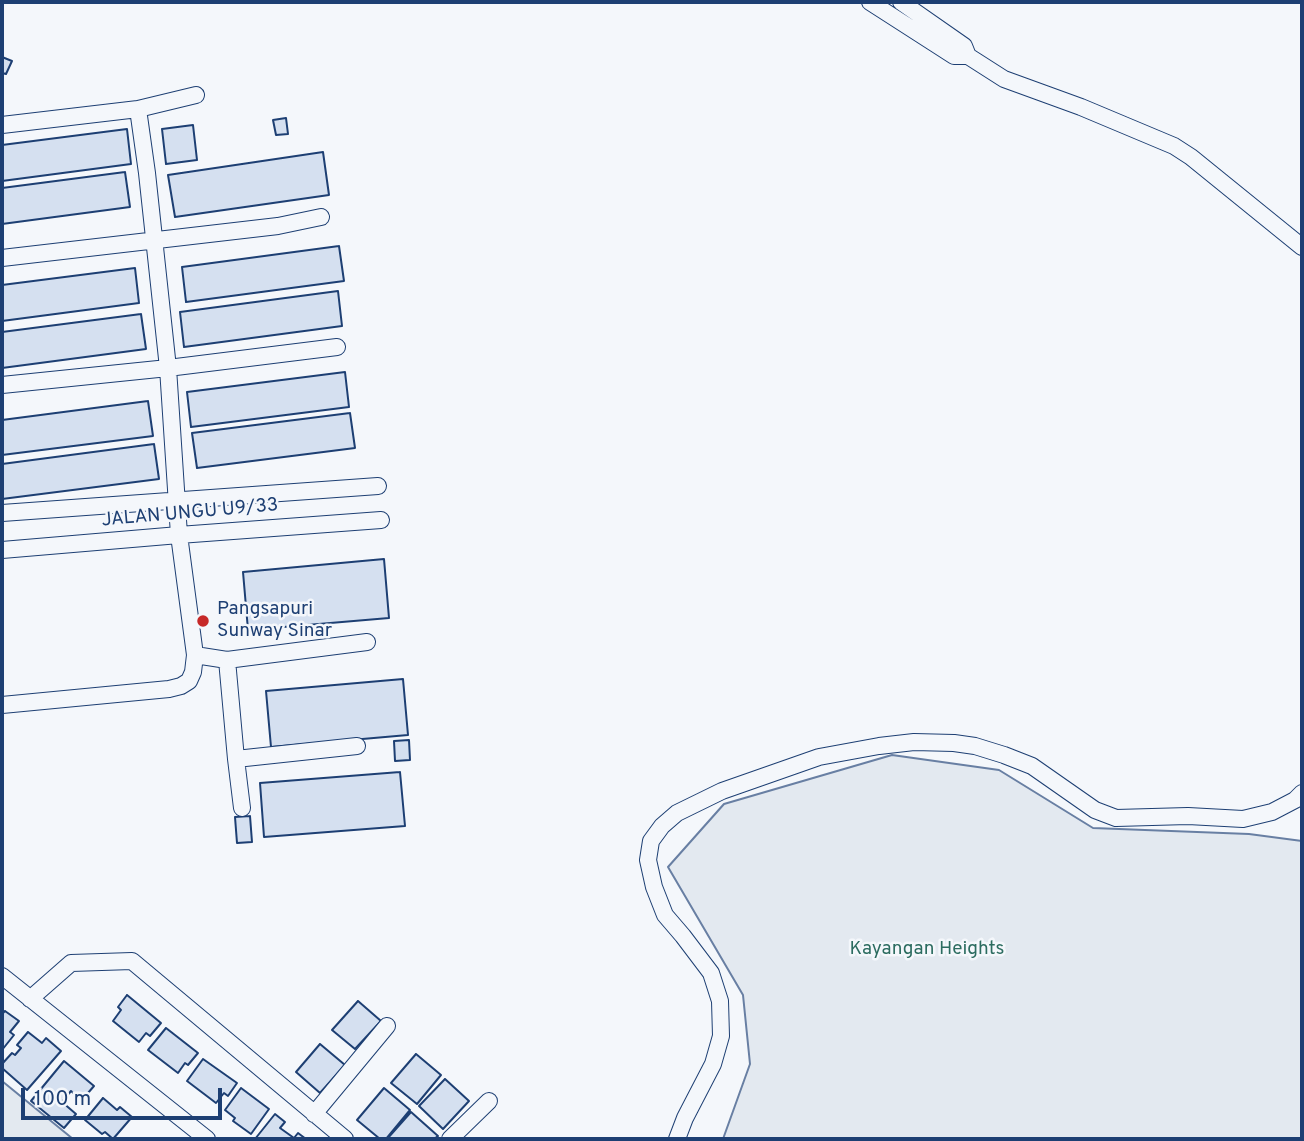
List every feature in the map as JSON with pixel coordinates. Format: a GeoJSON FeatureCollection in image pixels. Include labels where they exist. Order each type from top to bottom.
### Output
{"type":"FeatureCollection","features":[{"type":"Feature","properties":{"kind":"street"},"geometry":{"type":"LineString","coordinates":[[870,2],[954,56],[968,56],[1004,79],[1081,107],[1174,146],[1302,247]]}},
{"type":"Feature","properties":{"kind":"street"},"geometry":{"type":"LineString","coordinates":[[901,2],[964,46],[968,56]]}},
{"type":"Feature","properties":{"kind":"street"},"geometry":{"type":"LineString","coordinates":[[2,125],[138,109],[196,95]]}},
{"type":"Feature","properties":{"kind":"street"},"geometry":{"type":"LineString","coordinates":[[2,705],[181,686],[193,672],[195,655],[179,535],[168,368],[148,173],[138,109]]}},
{"type":"Feature","properties":{"kind":"street"},"geometry":{"type":"LineString","coordinates":[[2,258],[278,226],[321,217]]}},
{"type":"Feature","properties":{"kind":"street"},"geometry":{"type":"LineString","coordinates":[[2,385],[337,347]]}},
{"type":"Feature","properties":{"kind":"street"},"geometry":{"type":"LineString","coordinates":[[2,513],[378,486]]}},
{"type":"Feature","properties":{"kind":"street","name":"JALAN UNGU U9/33"},"geometry":{"type":"LineString","coordinates":[[2,550],[381,520]]}},
{"type":"Feature","properties":{"kind":"street"},"geometry":{"type":"LineString","coordinates":[[195,655],[227,660],[367,642]]}},
{"type":"Feature","properties":{"kind":"street"},"geometry":{"type":"LineString","coordinates":[[227,660],[242,808]]}},
{"type":"Feature","properties":{"kind":"street"},"geometry":{"type":"LineString","coordinates":[[677,1139],[713,1065],[721,1036],[720,1002],[710,973],[665,915],[653,887],[648,860],[651,841],[662,825],[677,813],[722,791],[819,757],[914,742],[975,746],[1004,755],[1032,766],[1095,810],[1116,818],[1188,816],[1243,819],[1272,812],[1295,800],[1302,793]]}},
{"type":"Feature","properties":{"kind":"street"},"geometry":{"type":"LineString","coordinates":[[236,759],[357,746]]}},
{"type":"Feature","properties":{"kind":"street"},"geometry":{"type":"LineString","coordinates":[[30,999],[71,963],[132,961],[345,1139]]}},
{"type":"Feature","properties":{"kind":"street"},"geometry":{"type":"LineString","coordinates":[[2,976],[206,1139]]}},
{"type":"Feature","properties":{"kind":"street"},"geometry":{"type":"LineString","coordinates":[[314,1114],[387,1026]]}},
{"type":"Feature","properties":{"kind":"street"},"geometry":{"type":"LineString","coordinates":[[450,1139],[489,1101]]}},
{"type":"Feature","properties":{"kind":"green space","name":"Kayangan Heights"},"geometry":{"type":"Polygon","coordinates":[[[892,755],[999,770],[1093,828],[1249,834],[1302,841],[1302,1139],[723,1139],[750,1064],[743,995],[668,867],[724,804],[892,755]]]}},
{"type":"Feature","properties":{"kind":"green space"},"geometry":{"type":"Polygon","coordinates":[[[2,1081],[73,1139],[2,1139],[2,1081]]]}},
{"type":"Feature","properties":{"kind":"building"},"geometry":{"type":"Polygon","coordinates":[[[2,57],[12,61],[6,74],[2,73],[2,57]]]}},
{"type":"Feature","properties":{"kind":"building"},"geometry":{"type":"Polygon","coordinates":[[[286,118],[288,134],[276,135],[273,120],[286,118]]]}},
{"type":"Feature","properties":{"kind":"building"},"geometry":{"type":"Polygon","coordinates":[[[193,125],[197,160],[166,164],[162,129],[193,125]]]}},
{"type":"Feature","properties":{"kind":"building"},"geometry":{"type":"Polygon","coordinates":[[[127,129],[131,164],[2,181],[2,145],[127,129]]]}},
{"type":"Feature","properties":{"kind":"building"},"geometry":{"type":"Polygon","coordinates":[[[323,152],[329,195],[175,217],[168,175],[323,152]]]}},
{"type":"Feature","properties":{"kind":"building"},"geometry":{"type":"Polygon","coordinates":[[[125,172],[130,207],[2,224],[2,188],[125,172]]]}},
{"type":"Feature","properties":{"kind":"building"},"geometry":{"type":"Polygon","coordinates":[[[339,246],[344,281],[186,302],[182,267],[339,246]]]}},
{"type":"Feature","properties":{"kind":"building"},"geometry":{"type":"Polygon","coordinates":[[[135,268],[139,303],[2,321],[2,285],[135,268]]]}},
{"type":"Feature","properties":{"kind":"building"},"geometry":{"type":"Polygon","coordinates":[[[338,291],[342,326],[184,347],[180,312],[338,291]]]}},
{"type":"Feature","properties":{"kind":"building"},"geometry":{"type":"Polygon","coordinates":[[[141,314],[146,349],[2,368],[2,332],[141,314]]]}},
{"type":"Feature","properties":{"kind":"building"},"geometry":{"type":"Polygon","coordinates":[[[345,372],[349,407],[191,427],[187,392],[345,372]]]}},
{"type":"Feature","properties":{"kind":"building"},"geometry":{"type":"Polygon","coordinates":[[[148,401],[153,436],[2,455],[2,420],[148,401]]]}},
{"type":"Feature","properties":{"kind":"building"},"geometry":{"type":"Polygon","coordinates":[[[350,413],[355,448],[197,468],[192,433],[350,413]]]}},
{"type":"Feature","properties":{"kind":"building"},"geometry":{"type":"Polygon","coordinates":[[[154,444],[159,479],[2,499],[2,464],[154,444]]]}},
{"type":"Feature","properties":{"kind":"building"},"geometry":{"type":"Polygon","coordinates":[[[384,559],[389,618],[248,630],[243,572],[384,559]]]}},
{"type":"Feature","properties":{"kind":"building"},"geometry":{"type":"Polygon","coordinates":[[[403,679],[408,735],[271,747],[266,691],[403,679]]]}},
{"type":"Feature","properties":{"kind":"building"},"geometry":{"type":"Polygon","coordinates":[[[409,740],[410,760],[395,761],[394,741],[409,740]]]}},
{"type":"Feature","properties":{"kind":"building"},"geometry":{"type":"Polygon","coordinates":[[[400,772],[405,826],[264,837],[260,783],[400,772]]]}},
{"type":"Feature","properties":{"kind":"building"},"geometry":{"type":"Polygon","coordinates":[[[250,816],[252,842],[237,843],[235,817],[250,816]]]}},
{"type":"Feature","properties":{"kind":"building"},"geometry":{"type":"Polygon","coordinates":[[[127,995],[161,1023],[150,1036],[146,1033],[139,1042],[113,1021],[121,1010],[118,1007],[127,995]]]}},
{"type":"Feature","properties":{"kind":"building"},"geometry":{"type":"Polygon","coordinates":[[[358,1001],[381,1021],[355,1049],[332,1030],[358,1001]]]}},
{"type":"Feature","properties":{"kind":"building"},"geometry":{"type":"Polygon","coordinates":[[[5,1011],[19,1021],[10,1032],[14,1035],[2,1050],[2,1014],[5,1011]]]}},
{"type":"Feature","properties":{"kind":"building"},"geometry":{"type":"Polygon","coordinates":[[[166,1028],[198,1053],[188,1065],[185,1063],[178,1073],[148,1050],[166,1028]]]}},
{"type":"Feature","properties":{"kind":"building"},"geometry":{"type":"Polygon","coordinates":[[[28,1032],[42,1043],[46,1038],[61,1051],[27,1090],[2,1068],[2,1064],[21,1048],[17,1045],[28,1032]]]}},
{"type":"Feature","properties":{"kind":"building"},"geometry":{"type":"Polygon","coordinates":[[[320,1044],[345,1065],[320,1093],[296,1072],[320,1044]]]}},
{"type":"Feature","properties":{"kind":"building"},"geometry":{"type":"Polygon","coordinates":[[[416,1054],[441,1075],[417,1104],[391,1083],[416,1054]]]}},
{"type":"Feature","properties":{"kind":"building"},"geometry":{"type":"Polygon","coordinates":[[[203,1059],[237,1083],[228,1096],[224,1093],[216,1103],[187,1081],[203,1059]]]}},
{"type":"Feature","properties":{"kind":"building"},"geometry":{"type":"Polygon","coordinates":[[[64,1061],[94,1086],[82,1100],[71,1091],[62,1102],[76,1114],[64,1128],[31,1101],[64,1061]]]}},
{"type":"Feature","properties":{"kind":"building"},"geometry":{"type":"Polygon","coordinates":[[[445,1079],[469,1101],[443,1129],[419,1106],[445,1079]]]}},
{"type":"Feature","properties":{"kind":"building"},"geometry":{"type":"Polygon","coordinates":[[[241,1088],[269,1109],[251,1134],[233,1121],[235,1118],[225,1110],[241,1088]]]}},
{"type":"Feature","properties":{"kind":"building"},"geometry":{"type":"Polygon","coordinates":[[[384,1088],[410,1110],[386,1139],[380,1139],[357,1120],[384,1088]]]}},
{"type":"Feature","properties":{"kind":"building"},"geometry":{"type":"Polygon","coordinates":[[[103,1098],[117,1110],[120,1107],[132,1117],[113,1139],[85,1120],[103,1098]]]}},
{"type":"Feature","properties":{"kind":"building"},"geometry":{"type":"Polygon","coordinates":[[[411,1112],[438,1136],[434,1139],[387,1139],[411,1112]]]}},
{"type":"Feature","properties":{"kind":"building"},"geometry":{"type":"Polygon","coordinates":[[[275,1114],[285,1122],[280,1128],[294,1138],[298,1133],[306,1139],[255,1139],[275,1114]]]}},
{"type":"Feature","properties":{"kind":"place","name":"Pangsapuri Sunway Sinar"},"geometry":{"type":"Point","coordinates":[203,621]}}]}
